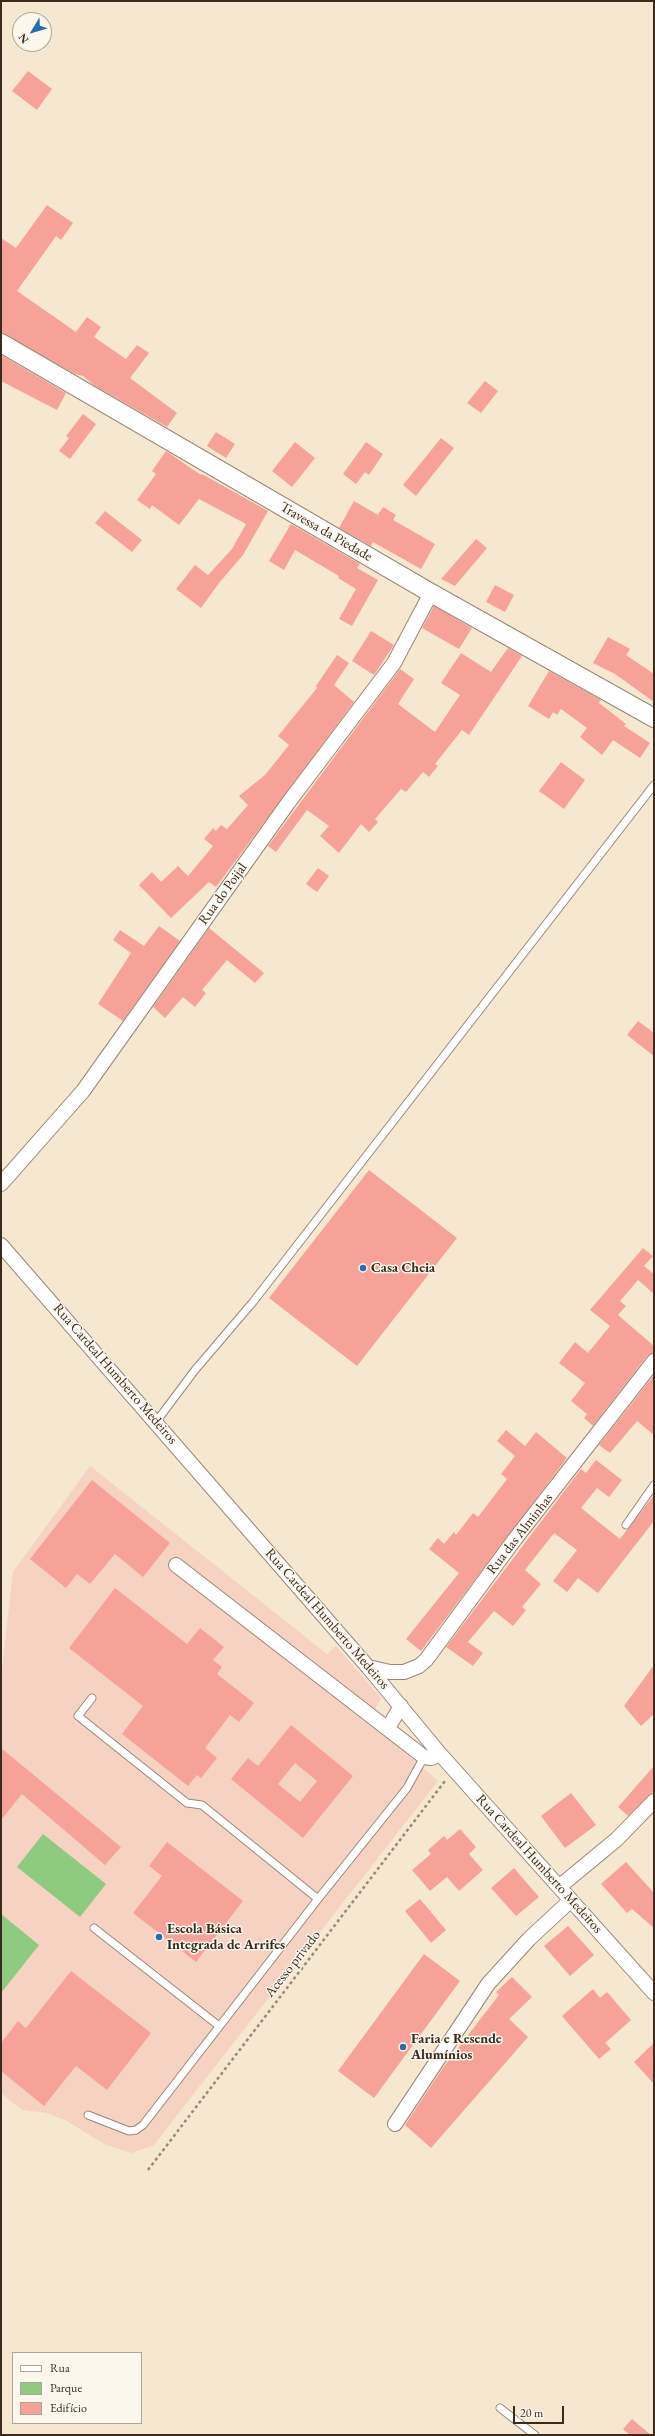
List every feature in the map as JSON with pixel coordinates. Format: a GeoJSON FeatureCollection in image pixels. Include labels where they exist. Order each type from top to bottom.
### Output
{"type":"FeatureCollection","features":[{"type":"Feature","properties":{"kind":"street","name":"Travessa da Piedade"},"geometry":{"type":"LineString","coordinates":[[1,343],[431,593],[654,718]]}},
{"type":"Feature","properties":{"kind":"street","name":"Rua do Poijal"},"geometry":{"type":"LineString","coordinates":[[1,1184],[83,1091],[288,803],[394,663],[431,593]]}},
{"type":"Feature","properties":{"kind":"street","name":"Rua Cardeal Humberto Medeiros"},"geometry":{"type":"LineString","coordinates":[[1,1245],[402,1706],[440,1754],[654,1993]]}},
{"type":"Feature","properties":{"kind":"street","name":"Rua das Alminhas"},"geometry":{"type":"LineString","coordinates":[[368,1667],[390,1672],[404,1672],[419,1666],[426,1660],[515,1539],[654,1361]]}},
{"type":"Feature","properties":{"kind":"street"},"geometry":{"type":"LineString","coordinates":[[176,1565],[424,1757],[431,1758],[440,1754]]}},
{"type":"Feature","properties":{"kind":"street"},"geometry":{"type":"LineString","coordinates":[[388,1728],[402,1706]]}},
{"type":"Feature","properties":{"kind":"street"},"geometry":{"type":"LineString","coordinates":[[559,1887],[617,1839],[654,1801]]}},
{"type":"Feature","properties":{"kind":"street"},"geometry":{"type":"LineString","coordinates":[[395,2124],[488,1984],[529,1939],[571,1900]]}},
{"type":"Feature","properties":{"kind":"lane"},"geometry":{"type":"LineString","coordinates":[[156,1422],[195,1370],[253,1302],[654,785]]}},
{"type":"Feature","properties":{"kind":"lane"},"geometry":{"type":"LineString","coordinates":[[626,1525],[654,1485]]}},
{"type":"Feature","properties":{"kind":"lane"},"geometry":{"type":"LineString","coordinates":[[92,1698],[78,1716],[187,1803],[202,1805],[318,1899]]}},
{"type":"Feature","properties":{"kind":"lane"},"geometry":{"type":"LineString","coordinates":[[88,2115],[129,2131],[136,2130],[407,1788],[424,1757]]}},
{"type":"Feature","properties":{"kind":"lane"},"geometry":{"type":"LineString","coordinates":[[94,1928],[218,2026]]}},
{"type":"Feature","properties":{"kind":"lane"},"geometry":{"type":"LineString","coordinates":[[500,2408],[535,2435]]}},
{"type":"Feature","properties":{"kind":"path","name":"Acesso privado"},"geometry":{"type":"LineString","coordinates":[[148,2170],[454,1770]]}},
{"type":"Feature","properties":{"kind":"shaded area","name":"Escola Básica Integrada de Arrifes"},"geometry":{"type":"Polygon","coordinates":[[[90,1466],[327,1654],[336,1646],[381,1698],[369,1721],[438,1781],[154,2145],[132,2153],[106,2145],[67,2121],[47,2113],[22,2110],[1,2093],[1,1678],[13,1572],[90,1466]]]}},
{"type":"Feature","properties":{"kind":"green space"},"geometry":{"type":"Polygon","coordinates":[[[43,1834],[106,1884],[80,1917],[17,1867],[43,1834]]]}},
{"type":"Feature","properties":{"kind":"green space"},"geometry":{"type":"Polygon","coordinates":[[[1,1914],[39,1945],[1,1993],[1,1914]]]}},
{"type":"Feature","properties":{"kind":"building"},"geometry":{"type":"Polygon","coordinates":[[[28,71],[52,89],[37,110],[12,91],[28,71]]]}},
{"type":"Feature","properties":{"kind":"building"},"geometry":{"type":"Polygon","coordinates":[[[47,205],[73,223],[61,240],[56,236],[17,291],[76,332],[87,317],[101,327],[94,337],[126,359],[137,345],[149,353],[130,378],[177,413],[167,427],[95,386],[83,376],[75,374],[1,333],[1,238],[16,248],[47,205]]]}},
{"type":"Feature","properties":{"kind":"building"},"geometry":{"type":"Polygon","coordinates":[[[1,355],[66,393],[57,410],[1,381],[1,355]]]}},
{"type":"Feature","properties":{"kind":"building"},"geometry":{"type":"Polygon","coordinates":[[[485,381],[498,391],[481,413],[467,403],[485,381]]]}},
{"type":"Feature","properties":{"kind":"building"},"geometry":{"type":"Polygon","coordinates":[[[83,414],[96,424],[70,459],[59,451],[69,438],[66,436],[83,414]]]}},
{"type":"Feature","properties":{"kind":"building"},"geometry":{"type":"Polygon","coordinates":[[[216,432],[235,444],[226,458],[207,446],[216,432]]]}},
{"type":"Feature","properties":{"kind":"building"},"geometry":{"type":"Polygon","coordinates":[[[441,438],[454,448],[416,496],[403,485],[441,438]]]}},
{"type":"Feature","properties":{"kind":"building"},"geometry":{"type":"Polygon","coordinates":[[[295,442],[315,458],[292,487],[272,471],[295,442]]]}},
{"type":"Feature","properties":{"kind":"building"},"geometry":{"type":"Polygon","coordinates":[[[366,442],[383,454],[369,475],[365,472],[356,484],[343,474],[366,442]]]}},
{"type":"Feature","properties":{"kind":"building"},"geometry":{"type":"Polygon","coordinates":[[[166,451],[201,475],[202,474],[268,511],[243,555],[219,583],[201,608],[176,589],[195,565],[208,575],[232,549],[246,524],[199,499],[179,525],[152,505],[150,509],[137,500],[156,474],[152,471],[166,451]]]}},
{"type":"Feature","properties":{"kind":"building"},"geometry":{"type":"Polygon","coordinates":[[[354,501],[378,515],[383,507],[396,515],[393,520],[435,544],[421,569],[373,542],[371,546],[339,528],[354,501]]]}},
{"type":"Feature","properties":{"kind":"building"},"geometry":{"type":"Polygon","coordinates":[[[105,511],[142,540],[132,552],[95,523],[105,511]]]}},
{"type":"Feature","properties":{"kind":"building"},"geometry":{"type":"Polygon","coordinates":[[[291,524],[360,564],[357,568],[378,580],[352,626],[339,619],[356,589],[338,578],[339,576],[295,550],[284,570],[269,561],[291,524]]]}},
{"type":"Feature","properties":{"kind":"building"},"geometry":{"type":"Polygon","coordinates":[[[476,539],[487,548],[455,586],[441,579],[476,539]]]}},
{"type":"Feature","properties":{"kind":"building"},"geometry":{"type":"Polygon","coordinates":[[[495,585],[514,595],[505,612],[486,602],[495,585]]]}},
{"type":"Feature","properties":{"kind":"building"},"geometry":{"type":"Polygon","coordinates":[[[434,606],[472,628],[459,649],[422,628],[434,606]]]}},
{"type":"Feature","properties":{"kind":"building"},"geometry":{"type":"Polygon","coordinates":[[[371,631],[394,645],[374,675],[352,661],[371,631]]]}},
{"type":"Feature","properties":{"kind":"building"},"geometry":{"type":"Polygon","coordinates":[[[608,637],[630,649],[626,655],[654,674],[654,702],[615,674],[593,663],[608,637]]]}},
{"type":"Feature","properties":{"kind":"building"},"geometry":{"type":"Polygon","coordinates":[[[508,648],[522,656],[469,735],[462,730],[435,764],[438,766],[429,777],[423,772],[406,792],[401,789],[375,819],[378,822],[369,832],[361,824],[339,853],[320,836],[329,826],[307,810],[276,852],[268,846],[400,669],[414,679],[398,704],[435,732],[460,695],[441,683],[461,653],[491,672],[508,648]]]}},
{"type":"Feature","properties":{"kind":"building"},"geometry":{"type":"Polygon","coordinates":[[[337,655],[349,663],[334,685],[354,702],[216,887],[209,882],[171,918],[139,885],[152,872],[161,882],[178,866],[188,876],[213,846],[204,839],[213,828],[216,831],[221,825],[227,829],[248,805],[239,796],[265,775],[289,745],[278,736],[317,688],[316,686],[337,655]]]}},
{"type":"Feature","properties":{"kind":"building"},"geometry":{"type":"Polygon","coordinates":[[[549,671],[601,700],[599,703],[626,724],[624,726],[650,743],[640,758],[613,740],[602,755],[580,737],[587,728],[561,709],[557,715],[553,712],[549,719],[528,706],[549,671]]]}},
{"type":"Feature","properties":{"kind":"building"},"geometry":{"type":"Polygon","coordinates":[[[561,762],[585,780],[564,809],[539,791],[561,762]]]}},
{"type":"Feature","properties":{"kind":"building"},"geometry":{"type":"Polygon","coordinates":[[[318,868],[329,876],[317,892],[306,884],[318,868]]]}},
{"type":"Feature","properties":{"kind":"building"},"geometry":{"type":"Polygon","coordinates":[[[159,926],[180,941],[123,1021],[98,1004],[131,953],[113,940],[120,930],[144,946],[159,926]]]}},
{"type":"Feature","properties":{"kind":"building"},"geometry":{"type":"Polygon","coordinates":[[[209,928],[264,973],[255,983],[227,960],[202,990],[206,993],[195,1007],[183,997],[165,1018],[153,1007],[209,928]]]}},
{"type":"Feature","properties":{"kind":"building"},"geometry":{"type":"Polygon","coordinates":[[[638,1021],[654,1033],[654,1056],[627,1035],[638,1021]]]}},
{"type":"Feature","properties":{"kind":"building","name":"Casa Cheia"},"geometry":{"type":"Polygon","coordinates":[[[369,1170],[457,1238],[357,1366],[269,1298],[369,1170]]]}},
{"type":"Feature","properties":{"kind":"building"},"geometry":{"type":"Polygon","coordinates":[[[643,1248],[653,1256],[644,1266],[654,1274],[654,1294],[638,1280],[620,1301],[626,1306],[618,1315],[654,1346],[654,1353],[647,1356],[593,1426],[584,1418],[587,1414],[571,1401],[585,1383],[559,1363],[575,1342],[588,1353],[610,1326],[590,1310],[643,1248]]]}},
{"type":"Feature","properties":{"kind":"building"},"geometry":{"type":"Polygon","coordinates":[[[654,1375],[654,1435],[637,1421],[610,1453],[599,1445],[654,1375]]]}},
{"type":"Feature","properties":{"kind":"building"},"geometry":{"type":"Polygon","coordinates":[[[506,1430],[525,1446],[536,1432],[567,1458],[421,1651],[406,1639],[459,1573],[429,1549],[438,1538],[444,1544],[454,1532],[456,1535],[473,1513],[478,1517],[507,1479],[501,1474],[515,1456],[497,1441],[506,1430]]]}},
{"type":"Feature","properties":{"kind":"building"},"geometry":{"type":"Polygon","coordinates":[[[596,1460],[622,1480],[609,1497],[597,1488],[581,1508],[620,1539],[654,1495],[654,1521],[598,1593],[578,1578],[567,1592],[553,1581],[577,1550],[554,1533],[525,1570],[541,1584],[522,1607],[526,1610],[513,1626],[494,1611],[468,1642],[483,1653],[473,1666],[446,1647],[581,1469],[586,1473],[596,1460]]]}},
{"type":"Feature","properties":{"kind":"building"},"geometry":{"type":"Polygon","coordinates":[[[92,1480],[170,1543],[143,1577],[115,1554],[90,1584],[77,1574],[66,1588],[30,1559],[92,1480]]]}},
{"type":"Feature","properties":{"kind":"building"},"geometry":{"type":"Polygon","coordinates":[[[115,1588],[187,1644],[200,1628],[224,1647],[213,1660],[222,1667],[217,1674],[254,1703],[239,1722],[230,1715],[205,1748],[217,1758],[201,1778],[197,1775],[188,1786],[122,1734],[143,1706],[69,1648],[115,1588]]]}},
{"type":"Feature","properties":{"kind":"building"},"geometry":{"type":"Polygon","coordinates":[[[654,1665],[654,1714],[641,1726],[624,1706],[654,1665]]]}},
{"type":"Feature","properties":{"kind":"building"},"geometry":{"type":"Polygon","coordinates":[[[291,1725],[353,1776],[303,1838],[231,1779],[248,1758],[258,1766],[291,1725]],[[295,1763],[278,1784],[300,1802],[317,1781],[295,1763]]]}},
{"type":"Feature","properties":{"kind":"building"},"geometry":{"type":"Polygon","coordinates":[[[1,1748],[121,1847],[105,1865],[22,1794],[1,1820],[1,1748]]]}},
{"type":"Feature","properties":{"kind":"building"},"geometry":{"type":"Polygon","coordinates":[[[654,1766],[654,1791],[628,1816],[618,1807],[654,1766]]]}},
{"type":"Feature","properties":{"kind":"building"},"geometry":{"type":"Polygon","coordinates":[[[571,1793],[596,1825],[565,1848],[541,1816],[571,1793]]]}},
{"type":"Feature","properties":{"kind":"building"},"geometry":{"type":"Polygon","coordinates":[[[460,1829],[476,1847],[469,1854],[483,1870],[459,1891],[447,1877],[430,1891],[412,1870],[431,1854],[428,1850],[444,1836],[447,1840],[460,1829]]]}},
{"type":"Feature","properties":{"kind":"building"},"geometry":{"type":"Polygon","coordinates":[[[167,1842],[243,1901],[196,1962],[133,1913],[162,1876],[149,1866],[167,1842]]]}},
{"type":"Feature","properties":{"kind":"building"},"geometry":{"type":"Polygon","coordinates":[[[626,1862],[654,1893],[654,1928],[632,1909],[627,1913],[601,1884],[626,1862]]]}},
{"type":"Feature","properties":{"kind":"building"},"geometry":{"type":"Polygon","coordinates":[[[514,1868],[539,1897],[516,1916],[491,1888],[514,1868]]]}},
{"type":"Feature","properties":{"kind":"building"},"geometry":{"type":"Polygon","coordinates":[[[420,1899],[446,1930],[431,1943],[405,1911],[420,1899]]]}},
{"type":"Feature","properties":{"kind":"building"},"geometry":{"type":"Polygon","coordinates":[[[568,1926],[594,1955],[570,1976],[544,1946],[568,1926]]]}},
{"type":"Feature","properties":{"kind":"building"},"geometry":{"type":"Polygon","coordinates":[[[424,1954],[460,1981],[374,2098],[338,2071],[424,1954]]]}},
{"type":"Feature","properties":{"kind":"building"},"geometry":{"type":"Polygon","coordinates":[[[71,1971],[151,2033],[107,2090],[76,2066],[44,2106],[1,2071],[1,2043],[18,2021],[26,2028],[71,1971]]]}},
{"type":"Feature","properties":{"kind":"building"},"geometry":{"type":"Polygon","coordinates":[[[512,1977],[532,1997],[509,2019],[528,2037],[431,2148],[405,2125],[442,2069],[499,1995],[496,1992],[512,1977]]]}},
{"type":"Feature","properties":{"kind":"building"},"geometry":{"type":"Polygon","coordinates":[[[593,1989],[600,1998],[607,1992],[631,2020],[605,2043],[611,2049],[599,2059],[562,2016],[593,1989]]]}},
{"type":"Feature","properties":{"kind":"building"},"geometry":{"type":"Polygon","coordinates":[[[654,2043],[654,2084],[634,2062],[654,2043]]]}},
{"type":"Feature","properties":{"kind":"building"},"geometry":{"type":"Polygon","coordinates":[[[632,2419],[651,2435],[630,2435],[623,2429],[632,2419]]]}},
{"type":"Feature","properties":{"kind":"place","name":"Casa Cheia"},"geometry":{"type":"Point","coordinates":[363,1268]}},
{"type":"Feature","properties":{"kind":"place","name":"Escola Básica Integrada de Arrifes"},"geometry":{"type":"Point","coordinates":[159,1937]}},
{"type":"Feature","properties":{"kind":"place","name":"Faria e Resende Alumínios"},"geometry":{"type":"Point","coordinates":[403,2047]}}]}
